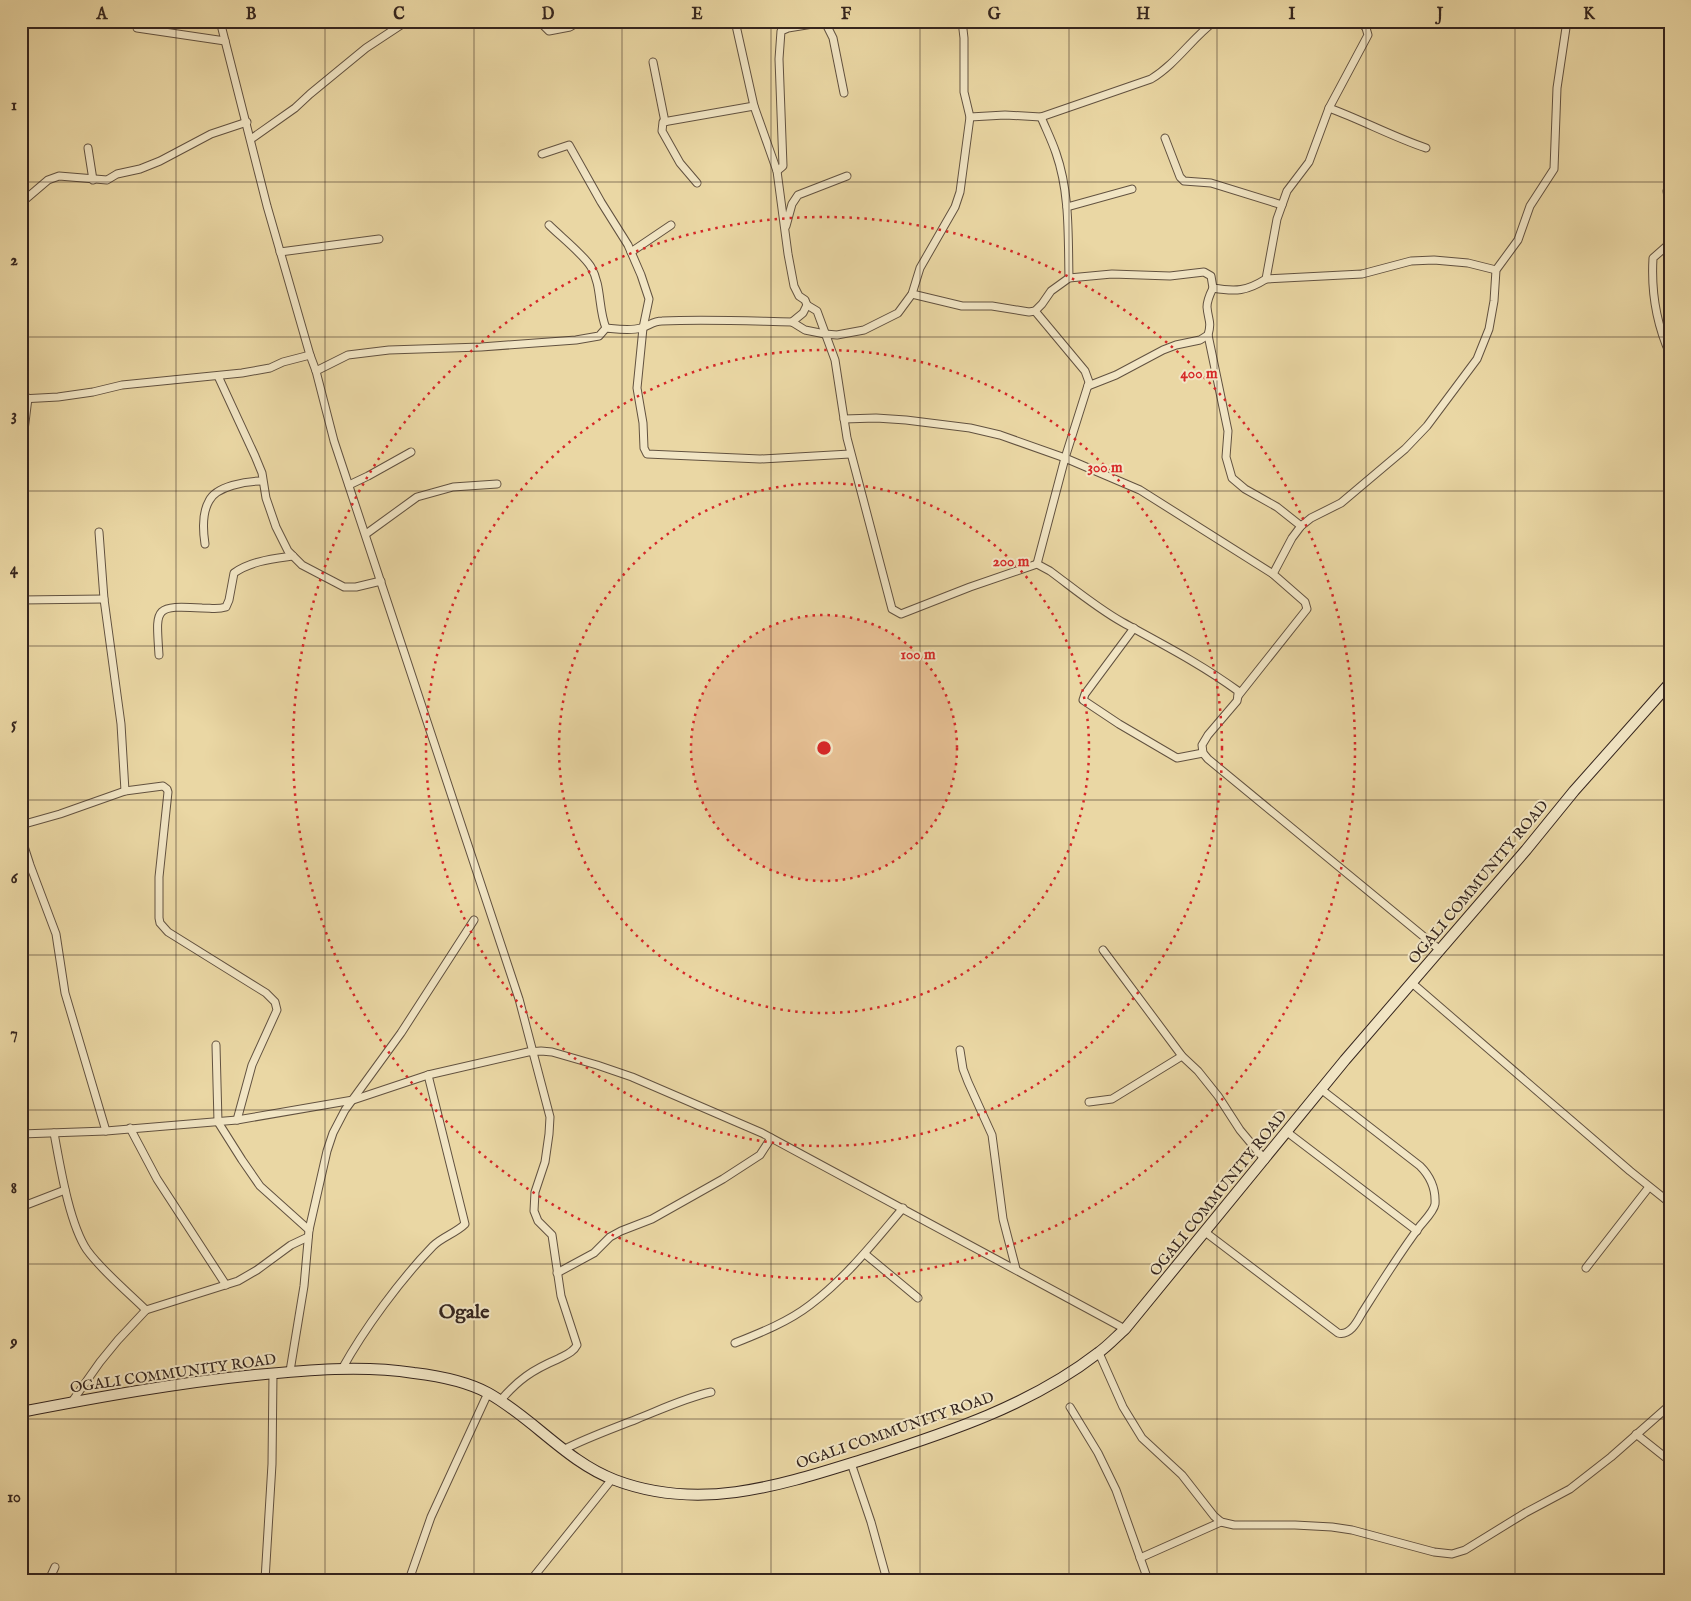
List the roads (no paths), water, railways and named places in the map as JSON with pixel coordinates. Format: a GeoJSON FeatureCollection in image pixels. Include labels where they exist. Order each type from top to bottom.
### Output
{"type":"FeatureCollection","features":[{"type":"Feature","properties":{"kind":"street"},"geometry":{"type":"LineString","coordinates":[[220,21],[280,252],[316,371],[334,441],[482,883],[534,1051],[550,1117],[545,1162],[535,1192],[534,1211],[538,1221],[552,1235],[561,1296],[577,1345],[575,1350],[534,1369],[521,1379],[500,1401]]}},
{"type":"Feature","properties":{"kind":"street"},"geometry":{"type":"LineString","coordinates":[[251,139],[295,108],[366,48],[407,21]]}},
{"type":"Feature","properties":{"kind":"street"},"geometry":{"type":"LineString","coordinates":[[539,21],[549,30],[570,27],[580,21]]}},
{"type":"Feature","properties":{"kind":"street"},"geometry":{"type":"LineString","coordinates":[[735,21],[754,106],[776,172],[794,286],[807,305],[817,311],[835,360],[850,454],[892,610],[901,614],[970,587],[1037,564],[1050,571],[1120,621],[1210,671],[1238,691],[1238,696]]}},
{"type":"Feature","properties":{"kind":"street"},"geometry":{"type":"LineString","coordinates":[[316,371],[348,355],[389,350],[481,347],[576,340],[599,336],[606,328],[642,328],[654,321],[726,319],[754,322],[792,322],[805,330],[837,335],[870,328],[898,313],[912,294],[920,268],[955,207],[960,192],[970,117],[964,92],[964,38],[962,21]]}},
{"type":"Feature","properties":{"kind":"street"},"geometry":{"type":"LineString","coordinates":[[970,117],[1005,115],[1041,117],[1151,79],[1166,68],[1197,36],[1215,21]]}},
{"type":"Feature","properties":{"kind":"street"},"geometry":{"type":"LineString","coordinates":[[1266,279],[1273,233],[1282,204],[1291,185],[1309,162],[1328,108],[1368,35],[1366,28],[1360,21]]}},
{"type":"Feature","properties":{"kind":"street"},"geometry":{"type":"LineString","coordinates":[[1273,574],[1292,538],[1301,526],[1311,518],[1341,503],[1414,440],[1438,412],[1477,359],[1490,329],[1496,270],[1518,240],[1530,206],[1554,169],[1557,88],[1567,21]]}},
{"type":"Feature","properties":{"kind":"street"},"geometry":{"type":"LineString","coordinates":[[776,172],[783,166],[779,59],[781,31],[788,28],[825,22],[833,38],[844,93]]}},
{"type":"Feature","properties":{"kind":"street"},"geometry":{"type":"LineString","coordinates":[[136,28],[225,41]]}},
{"type":"Feature","properties":{"kind":"street"},"geometry":{"type":"LineString","coordinates":[[653,62],[665,122],[663,122],[662,131],[680,163],[697,183]]}},
{"type":"Feature","properties":{"kind":"street"},"geometry":{"type":"LineString","coordinates":[[665,122],[754,106]]}},
{"type":"Feature","properties":{"kind":"street"},"geometry":{"type":"LineString","coordinates":[[1328,108],[1426,148]]}},
{"type":"Feature","properties":{"kind":"street"},"geometry":{"type":"LineString","coordinates":[[1041,117],[1058,161],[1067,207],[1069,278]]}},
{"type":"Feature","properties":{"kind":"street"},"geometry":{"type":"LineString","coordinates":[[21,203],[48,180],[59,176],[107,180],[118,174],[140,169],[160,161],[211,134],[247,122]]}},
{"type":"Feature","properties":{"kind":"street"},"geometry":{"type":"LineString","coordinates":[[1165,138],[1180,177],[1184,181],[1211,183],[1282,204]]}},
{"type":"Feature","properties":{"kind":"street"},"geometry":{"type":"LineString","coordinates":[[542,154],[569,145],[631,252],[641,275],[648,299],[642,328],[637,388],[643,423],[644,448],[647,454],[760,460],[850,454]]}},
{"type":"Feature","properties":{"kind":"street"},"geometry":{"type":"LineString","coordinates":[[88,148],[93,180]]}},
{"type":"Feature","properties":{"kind":"street"},"geometry":{"type":"LineString","coordinates":[[785,229],[792,204],[798,195],[847,176]]}},
{"type":"Feature","properties":{"kind":"street"},"geometry":{"type":"LineString","coordinates":[[1670,185],[1667,191],[1670,209]]}},
{"type":"Feature","properties":{"kind":"street"},"geometry":{"type":"LineString","coordinates":[[1067,207],[1132,189]]}},
{"type":"Feature","properties":{"kind":"street"},"geometry":{"type":"LineString","coordinates":[[549,225],[585,258],[592,268],[606,328]]}},
{"type":"Feature","properties":{"kind":"street"},"geometry":{"type":"LineString","coordinates":[[631,252],[671,225]]}},
{"type":"Feature","properties":{"kind":"street"},"geometry":{"type":"LineString","coordinates":[[280,252],[379,239]]}},
{"type":"Feature","properties":{"kind":"street"},"geometry":{"type":"LineString","coordinates":[[1670,243],[1654,258],[1653,272],[1655,311],[1663,339],[1670,354]]}},
{"type":"Feature","properties":{"kind":"street"},"geometry":{"type":"LineString","coordinates":[[1213,288],[1230,291],[1245,289],[1266,279],[1362,274],[1411,262],[1434,260],[1496,270]]}},
{"type":"Feature","properties":{"kind":"street"},"geometry":{"type":"LineString","coordinates":[[912,294],[962,306],[992,306],[1029,312],[1035,311],[1051,291],[1069,278],[1112,274],[1170,276],[1204,272],[1211,276],[1213,288],[1207,307],[1211,325],[1208,335],[1228,431],[1226,458],[1232,478],[1245,489],[1277,507],[1301,526]]}},
{"type":"Feature","properties":{"kind":"street"},"geometry":{"type":"LineString","coordinates":[[792,322],[803,313],[807,305]]}},
{"type":"Feature","properties":{"kind":"street"},"geometry":{"type":"LineString","coordinates":[[1035,311],[1089,378],[1065,458],[1037,564]]}},
{"type":"Feature","properties":{"kind":"street"},"geometry":{"type":"LineString","coordinates":[[1088,386],[1116,375],[1163,350],[1206,338],[1208,335]]}},
{"type":"Feature","properties":{"kind":"street"},"geometry":{"type":"LineString","coordinates":[[21,455],[24,398],[58,397],[93,392],[122,385],[218,376],[270,368],[283,362],[310,355]]}},
{"type":"Feature","properties":{"kind":"street"},"geometry":{"type":"LineString","coordinates":[[218,376],[262,473],[262,481],[276,527],[288,551],[302,565],[344,587],[356,587],[381,581]]}},
{"type":"Feature","properties":{"kind":"street"},"geometry":{"type":"LineString","coordinates":[[844,419],[876,418],[906,420],[970,428],[1000,435],[1065,458],[1127,483],[1188,518],[1273,574],[1305,602],[1307,609],[1205,740],[1202,745],[1204,753],[1211,762],[1440,950]]}},
{"type":"Feature","properties":{"kind":"street"},"geometry":{"type":"LineString","coordinates":[[349,485],[410,452]]}},
{"type":"Feature","properties":{"kind":"street"},"geometry":{"type":"LineString","coordinates":[[205,544],[205,517],[211,497],[233,485],[262,481]]}},
{"type":"Feature","properties":{"kind":"street"},"geometry":{"type":"LineString","coordinates":[[366,534],[417,497],[453,487],[498,484]]}},
{"type":"Feature","properties":{"kind":"street"},"geometry":{"type":"LineString","coordinates":[[99,532],[104,599],[121,724],[125,791]]}},
{"type":"Feature","properties":{"kind":"street"},"geometry":{"type":"LineString","coordinates":[[159,655],[158,618],[160,612],[166,608],[205,608],[217,610],[226,607],[234,573],[242,567],[256,562],[293,556]]}},
{"type":"Feature","properties":{"kind":"street"},"geometry":{"type":"LineString","coordinates":[[21,600],[104,599]]}},
{"type":"Feature","properties":{"kind":"street"},"geometry":{"type":"LineString","coordinates":[[1134,628],[1085,694],[1083,700],[1119,724],[1177,758],[1204,753]]}},
{"type":"Feature","properties":{"kind":"street","name":"OGALI COMMUNITY ROAD"},"geometry":{"type":"LineString","coordinates":[[21,1412],[200,1381],[273,1373],[342,1369],[412,1372],[452,1380],[488,1393],[598,1472],[612,1479],[661,1492],[685,1495],[754,1490],[779,1484],[851,1463],[995,1413],[1038,1392],[1099,1353],[1125,1329],[1412,982],[1574,791],[1670,683]]}},
{"type":"Feature","properties":{"kind":"street"},"geometry":{"type":"LineString","coordinates":[[21,825],[60,814],[125,791],[163,786],[168,790],[159,877],[160,923],[168,932],[266,993],[277,1007],[252,1065],[237,1120]]}},
{"type":"Feature","properties":{"kind":"street"},"geometry":{"type":"LineString","coordinates":[[21,837],[56,934],[65,993],[106,1131]]}},
{"type":"Feature","properties":{"kind":"street"},"geometry":{"type":"LineString","coordinates":[[290,1372],[304,1286],[308,1234],[333,1133],[345,1110],[401,1033],[474,920]]}},
{"type":"Feature","properties":{"kind":"street"},"geometry":{"type":"LineString","coordinates":[[1103,950],[1182,1056],[1203,1077],[1240,1130],[1265,1160]]}},
{"type":"Feature","properties":{"kind":"street"},"geometry":{"type":"LineString","coordinates":[[1412,982],[1649,1187],[1670,1203]]}},
{"type":"Feature","properties":{"kind":"street"},"geometry":{"type":"LineString","coordinates":[[216,1045],[218,1122],[260,1186],[308,1234]]}},
{"type":"Feature","properties":{"kind":"street"},"geometry":{"type":"LineString","coordinates":[[960,1050],[963,1069],[992,1135],[1003,1219],[1016,1270]]}},
{"type":"Feature","properties":{"kind":"street"},"geometry":{"type":"LineString","coordinates":[[21,1134],[106,1131],[237,1120],[353,1100],[428,1075],[534,1051],[566,1055],[632,1077],[771,1138],[1125,1329]]}},
{"type":"Feature","properties":{"kind":"street"},"geometry":{"type":"LineString","coordinates":[[1089,1102],[1112,1099],[1141,1079],[1182,1056]]}},
{"type":"Feature","properties":{"kind":"street"},"geometry":{"type":"LineString","coordinates":[[342,1369],[367,1330],[422,1259],[438,1242],[464,1224],[428,1075]]}},
{"type":"Feature","properties":{"kind":"street"},"geometry":{"type":"LineString","coordinates":[[1205,1232],[1338,1333],[1348,1332],[1358,1321],[1381,1283],[1434,1207],[1435,1200],[1432,1180],[1420,1166],[1322,1090]]}},
{"type":"Feature","properties":{"kind":"street"},"geometry":{"type":"LineString","coordinates":[[130,1128],[157,1179],[226,1285]]}},
{"type":"Feature","properties":{"kind":"street"},"geometry":{"type":"LineString","coordinates":[[1287,1132],[1417,1231]]}},
{"type":"Feature","properties":{"kind":"street"},"geometry":{"type":"LineString","coordinates":[[54,1133],[66,1190],[76,1224],[87,1250],[146,1310]]}},
{"type":"Feature","properties":{"kind":"street"},"geometry":{"type":"LineString","coordinates":[[557,1273],[594,1252],[621,1231],[652,1219],[723,1180],[760,1154],[771,1138]]}},
{"type":"Feature","properties":{"kind":"street"},"geometry":{"type":"LineString","coordinates":[[1586,1268],[1649,1187]]}},
{"type":"Feature","properties":{"kind":"street"},"geometry":{"type":"LineString","coordinates":[[21,1207],[66,1190]]}},
{"type":"Feature","properties":{"kind":"street"},"geometry":{"type":"LineString","coordinates":[[735,1343],[765,1331],[809,1306],[865,1254],[902,1208]]}},
{"type":"Feature","properties":{"kind":"street"},"geometry":{"type":"LineString","coordinates":[[71,1403],[112,1348],[146,1310],[238,1281],[308,1234]]}},
{"type":"Feature","properties":{"kind":"street"},"geometry":{"type":"LineString","coordinates":[[865,1254],[918,1298]]}},
{"type":"Feature","properties":{"kind":"street"},"geometry":{"type":"LineString","coordinates":[[1099,1353],[1122,1407],[1142,1438],[1182,1475],[1214,1516],[1221,1522],[1234,1525],[1332,1527],[1352,1530],[1434,1552],[1458,1554],[1525,1513],[1570,1489],[1670,1405]]}},
{"type":"Feature","properties":{"kind":"street"},"geometry":{"type":"LineString","coordinates":[[265,1580],[272,1464],[273,1373]]}},
{"type":"Feature","properties":{"kind":"street"},"geometry":{"type":"LineString","coordinates":[[565,1449],[593,1435],[689,1397],[711,1392]]}},
{"type":"Feature","properties":{"kind":"street"},"geometry":{"type":"LineString","coordinates":[[409,1580],[431,1516],[488,1393]]}},
{"type":"Feature","properties":{"kind":"street"},"geometry":{"type":"LineString","coordinates":[[1070,1407],[1098,1453],[1116,1490],[1148,1580]]}},
{"type":"Feature","properties":{"kind":"street"},"geometry":{"type":"LineString","coordinates":[[1636,1434],[1670,1461]]}},
{"type":"Feature","properties":{"kind":"street"},"geometry":{"type":"LineString","coordinates":[[851,1463],[872,1522],[887,1580]]}},
{"type":"Feature","properties":{"kind":"street"},"geometry":{"type":"LineString","coordinates":[[531,1580],[612,1479]]}},
{"type":"Feature","properties":{"kind":"street"},"geometry":{"type":"LineString","coordinates":[[1140,1558],[1221,1522]]}},
{"type":"Feature","properties":{"kind":"street"},"geometry":{"type":"LineString","coordinates":[[49,1580],[54,1567]]}},
{"type":"Feature","properties":{"kind":"district","name":"Ogale"},"geometry":{"type":"Point","coordinates":[464,1311]}}]}
